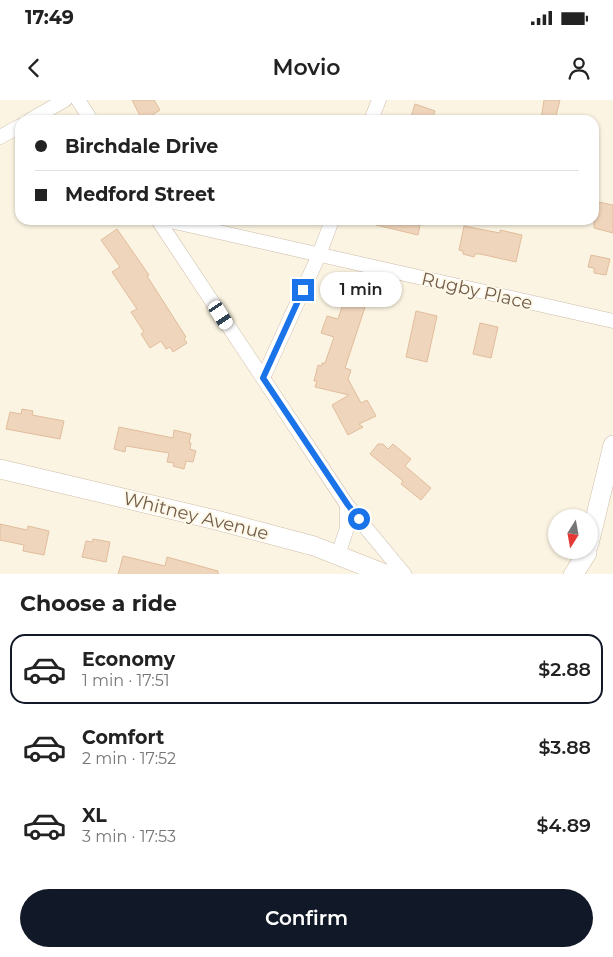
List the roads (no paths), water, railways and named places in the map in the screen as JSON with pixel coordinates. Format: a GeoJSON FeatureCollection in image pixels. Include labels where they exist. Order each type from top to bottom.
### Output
{"type":"FeatureCollection","features":[{"type":"Feature","properties":{"kind":"main road"},"geometry":{"type":"LineString","coordinates":[[598,509],[613,445]]}},
{"type":"Feature","properties":{"kind":"main road","name":"Whitney Avenue"},"geometry":{"type":"LineString","coordinates":[[0,469],[216,520],[314,546],[388,574]]}},
{"type":"Feature","properties":{"kind":"main road"},"geometry":{"type":"LineString","coordinates":[[573,574],[582,559]]}},
{"type":"Feature","properties":{"kind":"main road"},"geometry":{"type":"LineString","coordinates":[[581,574],[585,559]]}},
{"type":"Feature","properties":{"kind":"street"},"geometry":{"type":"LineString","coordinates":[[39,115],[65,100]]}},
{"type":"Feature","properties":{"kind":"street"},"geometry":{"type":"LineString","coordinates":[[78,100],[88,115]]}},
{"type":"Feature","properties":{"kind":"street"},"geometry":{"type":"LineString","coordinates":[[373,115],[379,100]]}},
{"type":"Feature","properties":{"kind":"street"},"geometry":{"type":"LineString","coordinates":[[0,137],[15,129]]}},
{"type":"Feature","properties":{"kind":"street"},"geometry":{"type":"LineString","coordinates":[[161,225],[348,505],[405,574]]}},
{"type":"Feature","properties":{"kind":"street","name":"Rugby Place"},"geometry":{"type":"LineString","coordinates":[[188,225],[613,322]]}},
{"type":"Feature","properties":{"kind":"street"},"geometry":{"type":"LineString","coordinates":[[263,378],[319,255],[330,225]]}},
{"type":"Feature","properties":{"kind":"street"},"geometry":{"type":"LineString","coordinates":[[338,555],[347,528],[348,505]]}}]}
